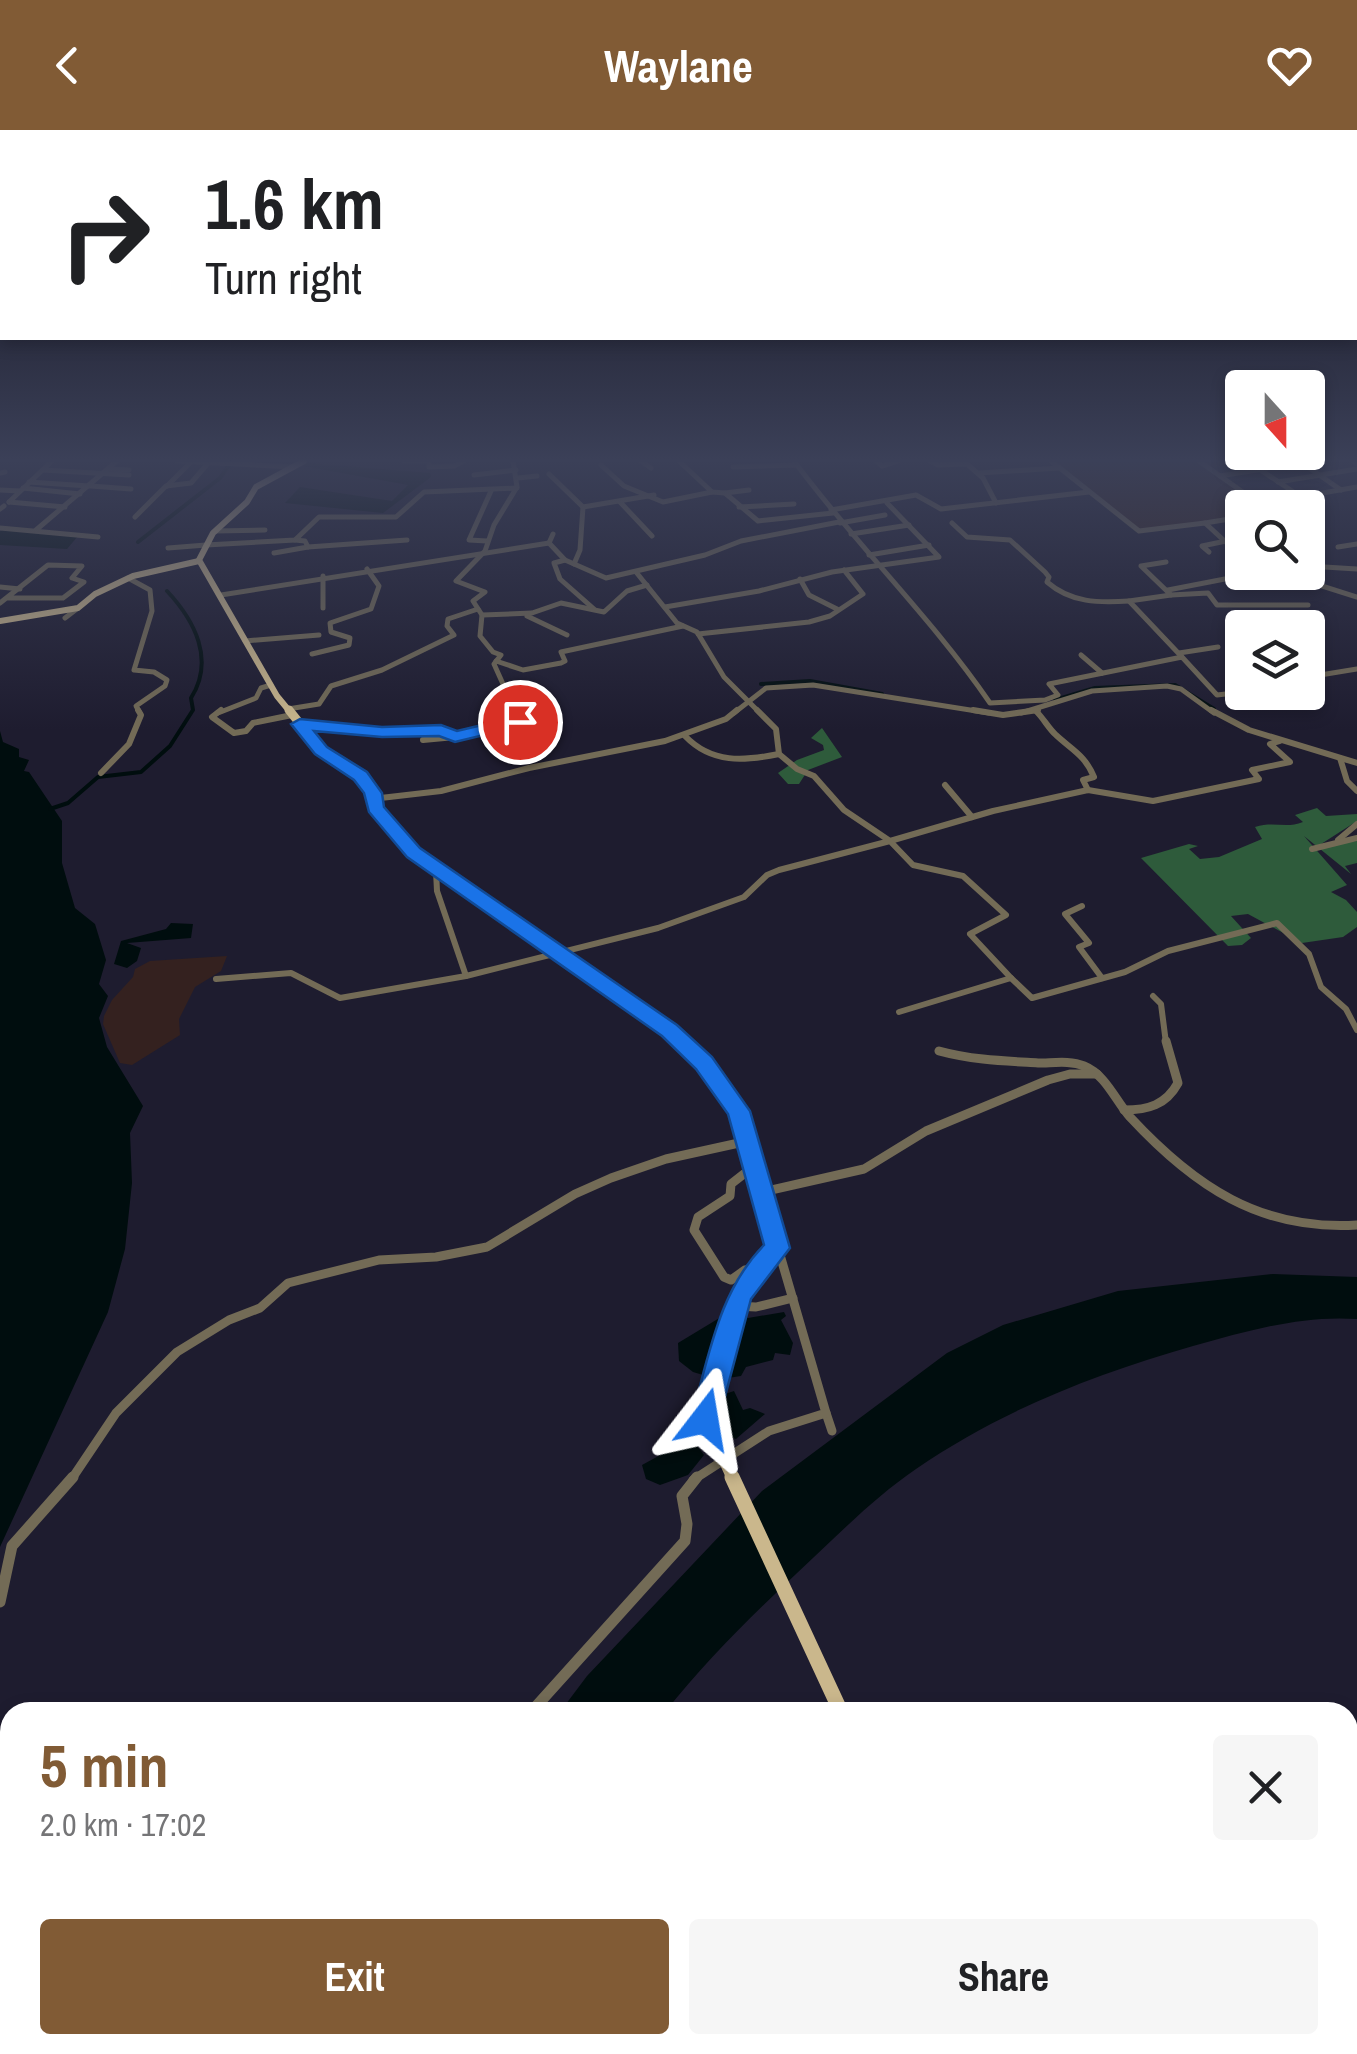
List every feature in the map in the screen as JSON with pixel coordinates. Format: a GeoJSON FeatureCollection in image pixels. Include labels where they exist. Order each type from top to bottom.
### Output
{"type":"FeatureCollection","features":[{"type":"Feature","properties":{"kind":"main road"},"geometry":{"type":"LineString","coordinates":[[199,561],[203,551]]}},
{"type":"Feature","properties":{"kind":"main road"},"geometry":{"type":"LineString","coordinates":[[0,621],[78,608],[128,578],[199,561]]}},
{"type":"Feature","properties":{"kind":"main road"},"geometry":{"type":"LineString","coordinates":[[199,561],[290,712],[321,750],[360,776],[373,793],[371,800],[413,852],[629,999],[704,1063],[738,1111],[778,1248],[745,1282],[705,1419],[836,1702]]}},
{"type":"Feature","properties":{"kind":"street"},"geometry":{"type":"LineString","coordinates":[[274,552],[282,551]]}},
{"type":"Feature","properties":{"kind":"street"},"geometry":{"type":"LineString","coordinates":[[221,595],[479,551]]}},
{"type":"Feature","properties":{"kind":"street"},"geometry":{"type":"LineString","coordinates":[[423,740],[520,722],[500,681],[496,661],[501,654],[493,652],[480,636],[480,612],[473,601],[482,597],[482,588],[456,581],[483,551]]}},
{"type":"Feature","properties":{"kind":"street"},"geometry":{"type":"LineString","coordinates":[[556,551],[565,560],[599,577],[636,572],[718,551]]}},
{"type":"Feature","properties":{"kind":"street"},"geometry":{"type":"LineString","coordinates":[[574,564],[580,551]]}},
{"type":"Feature","properties":{"kind":"street"},"geometry":{"type":"LineString","coordinates":[[865,551],[953,649],[990,703],[1032,707],[1057,696],[1050,684],[1218,647]]}},
{"type":"Feature","properties":{"kind":"street"},"geometry":{"type":"LineString","coordinates":[[869,555],[894,551]]}},
{"type":"Feature","properties":{"kind":"street"},"geometry":{"type":"LineString","coordinates":[[664,608],[844,570],[939,557],[934,551]]}},
{"type":"Feature","properties":{"kind":"street"},"geometry":{"type":"LineString","coordinates":[[1020,551],[1040,566],[1048,578],[1046,582],[1065,598],[1105,603],[1129,601],[1225,580]]}},
{"type":"Feature","properties":{"kind":"street"},"geometry":{"type":"LineString","coordinates":[[565,560],[554,563],[560,579],[596,612]]}},
{"type":"Feature","properties":{"kind":"street"},"geometry":{"type":"LineString","coordinates":[[1166,562],[1141,566],[1170,592],[1208,593],[1217,606],[1308,604]]}},
{"type":"Feature","properties":{"kind":"street"},"geometry":{"type":"LineString","coordinates":[[0,603],[48,565],[82,566],[72,578],[84,582],[63,598],[8,598]]}},
{"type":"Feature","properties":{"kind":"street"},"geometry":{"type":"LineString","coordinates":[[312,654],[349,645],[350,638],[331,632],[330,623],[371,609],[384,586],[381,566]]}},
{"type":"Feature","properties":{"kind":"street"},"geometry":{"type":"LineString","coordinates":[[1325,567],[1357,569]]}},
{"type":"Feature","properties":{"kind":"street"},"geometry":{"type":"LineString","coordinates":[[367,568],[379,593]]}},
{"type":"Feature","properties":{"kind":"street"},"geometry":{"type":"LineString","coordinates":[[636,572],[664,608],[698,634],[830,619],[852,596],[863,594],[844,570]]}},
{"type":"Feature","properties":{"kind":"street"},"geometry":{"type":"LineString","coordinates":[[322,608],[323,576]]}},
{"type":"Feature","properties":{"kind":"street"},"geometry":{"type":"LineString","coordinates":[[100,773],[136,734],[141,715],[136,706],[165,686],[167,680],[154,672],[134,670],[154,602],[150,590],[128,578]]}},
{"type":"Feature","properties":{"kind":"street"},"geometry":{"type":"LineString","coordinates":[[800,580],[809,594],[837,609]]}},
{"type":"Feature","properties":{"kind":"street"},"geometry":{"type":"LineString","coordinates":[[271,684],[261,688],[256,698],[226,707],[212,717],[234,733],[248,730],[254,722],[318,704],[331,686],[382,670],[454,635],[448,619],[480,612],[532,613],[561,602],[596,612],[608,611],[617,597],[647,586]]}},
{"type":"Feature","properties":{"kind":"street"},"geometry":{"type":"LineString","coordinates":[[0,587],[20,589]]}},
{"type":"Feature","properties":{"kind":"street"},"geometry":{"type":"LineString","coordinates":[[1325,587],[1357,597]]}},
{"type":"Feature","properties":{"kind":"street"},"geometry":{"type":"LineString","coordinates":[[1129,601],[1196,668],[1208,689],[1217,696],[1225,694]]}},
{"type":"Feature","properties":{"kind":"street"},"geometry":{"type":"LineString","coordinates":[[64,618],[78,608]]}},
{"type":"Feature","properties":{"kind":"street"},"geometry":{"type":"LineString","coordinates":[[518,613],[566,635]]}},
{"type":"Feature","properties":{"kind":"street"},"geometry":{"type":"LineString","coordinates":[[496,661],[522,670],[550,665],[565,662],[561,652],[683,626]]}},
{"type":"Feature","properties":{"kind":"street"},"geometry":{"type":"LineString","coordinates":[[698,634],[711,660],[776,729],[780,754],[797,769],[814,776],[844,810],[890,841],[914,866],[963,876],[1006,914],[970,934],[1032,998],[1126,972],[1168,952],[1277,923],[1309,954],[1322,986],[1346,1009],[1357,1030]]}},
{"type":"Feature","properties":{"kind":"street"},"geometry":{"type":"LineString","coordinates":[[246,640],[319,635]]}},
{"type":"Feature","properties":{"kind":"street"},"geometry":{"type":"LineString","coordinates":[[1198,650],[1206,658]]}},
{"type":"Feature","properties":{"kind":"street"},"geometry":{"type":"LineString","coordinates":[[1080,655],[1102,673]]}},
{"type":"Feature","properties":{"kind":"street"},"geometry":{"type":"LineString","coordinates":[[1325,674],[1357,669]]}},
{"type":"Feature","properties":{"kind":"street"},"geometry":{"type":"LineString","coordinates":[[371,800],[441,791],[684,736],[726,719],[772,686],[802,684],[974,712],[1032,707],[1092,691],[1167,686],[1181,688],[1226,721],[1357,763]]}},
{"type":"Feature","properties":{"kind":"street"},"geometry":{"type":"LineString","coordinates":[[1032,707],[1051,725],[1054,734],[1072,742],[1090,764],[1094,777],[1083,780],[1088,790]]}},
{"type":"Feature","properties":{"kind":"street"},"geometry":{"type":"LineString","coordinates":[[300,724],[382,732],[441,730],[455,736]]}},
{"type":"Feature","properties":{"kind":"street"},"geometry":{"type":"LineString","coordinates":[[684,736],[710,758],[742,760],[780,754]]}},
{"type":"Feature","properties":{"kind":"street"},"geometry":{"type":"LineString","coordinates":[[216,979],[291,974],[340,998],[404,990],[658,928],[744,897],[767,875],[780,870],[972,817],[1088,790],[1124,799],[1153,800],[1181,798],[1259,779],[1252,770],[1290,762],[1270,744],[1280,741]]}},
{"type":"Feature","properties":{"kind":"street"},"geometry":{"type":"LineString","coordinates":[[1340,758],[1347,782],[1357,791]]}},
{"type":"Feature","properties":{"kind":"street"},"geometry":{"type":"LineString","coordinates":[[945,785],[972,817]]}},
{"type":"Feature","properties":{"kind":"street"},"geometry":{"type":"LineString","coordinates":[[1335,844],[1357,824]]}},
{"type":"Feature","properties":{"kind":"street"},"geometry":{"type":"LineString","coordinates":[[1312,849],[1357,838]]}},
{"type":"Feature","properties":{"kind":"street"},"geometry":{"type":"LineString","coordinates":[[436,871],[437,891],[466,976]]}},
{"type":"Feature","properties":{"kind":"street"},"geometry":{"type":"LineString","coordinates":[[1082,906],[1064,914],[1089,943],[1079,946],[1102,978]]}},
{"type":"Feature","properties":{"kind":"street"},"geometry":{"type":"LineString","coordinates":[[900,1012],[1011,978]]}},
{"type":"Feature","properties":{"kind":"street"},"geometry":{"type":"LineString","coordinates":[[1124,1110],[1162,1104],[1178,1084],[1166,1045],[1161,1004],[1153,996]]}},
{"type":"Feature","properties":{"kind":"street"},"geometry":{"type":"LineString","coordinates":[[939,1051],[960,1058],[1081,1064],[1098,1074],[1124,1110],[1173,1162],[1204,1186],[1298,1226],[1325,1230],[1357,1225]]}},
{"type":"Feature","properties":{"kind":"street"},"geometry":{"type":"LineString","coordinates":[[762,1192],[864,1169],[926,1132],[1048,1080],[1070,1074],[1098,1074]]}},
{"type":"Feature","properties":{"kind":"street"},"geometry":{"type":"LineString","coordinates":[[0,1602],[12,1546],[82,1466],[116,1413],[176,1352],[229,1320],[260,1308],[288,1283],[379,1260],[436,1258],[487,1247],[575,1194],[611,1178],[672,1157],[748,1141]]}},
{"type":"Feature","properties":{"kind":"street"},"geometry":{"type":"LineString","coordinates":[[755,1165],[733,1182],[730,1196],[701,1213],[692,1227],[694,1239],[724,1277],[731,1280],[745,1270],[758,1268]]}},
{"type":"Feature","properties":{"kind":"street"},"geometry":{"type":"LineString","coordinates":[[778,1248],[832,1431]]}},
{"type":"Feature","properties":{"kind":"street"},"geometry":{"type":"LineString","coordinates":[[736,1306],[756,1307],[792,1298]]}},
{"type":"Feature","properties":{"kind":"street"},"geometry":{"type":"LineString","coordinates":[[541,1702],[684,1541],[684,1490],[691,1481],[746,1450],[769,1431],[826,1413]]}},
{"type":"Feature","properties":{"kind":"shaded area"},"geometry":{"type":"Polygon","coordinates":[[[0,731],[3,742],[19,749],[19,757],[29,760],[24,771],[29,772],[62,821],[62,863],[75,908],[95,924],[106,960],[99,984],[108,996],[99,1018],[107,1047],[143,1106],[130,1133],[132,1183],[125,1249],[108,1312],[0,1547],[0,731]]]}},
{"type":"Feature","properties":{"kind":"shaded area"},"geometry":{"type":"Polygon","coordinates":[[[171,923],[193,924],[191,938],[127,943],[141,948],[137,961],[127,968],[114,964],[121,941],[166,929],[171,923]]]}},
{"type":"Feature","properties":{"kind":"shaded area"},"geometry":{"type":"Polygon","coordinates":[[[227,956],[221,971],[195,987],[179,1019],[180,1035],[132,1065],[120,1063],[103,1024],[104,1016],[135,969],[150,961],[227,956]]]}},
{"type":"Feature","properties":{"kind":"shaded area"},"geometry":{"type":"Polygon","coordinates":[[[1273,1274],[1357,1277],[1357,1319],[1295,1322],[1214,1340],[1120,1369],[1015,1412],[948,1448],[869,1506],[744,1624],[674,1702],[568,1702],[587,1676],[762,1491],[947,1353],[1003,1325],[1118,1291],[1273,1274]]]}},
{"type":"Feature","properties":{"kind":"shaded area"},"geometry":{"type":"Polygon","coordinates":[[[784,1312],[786,1316],[781,1320],[793,1343],[790,1355],[775,1353],[773,1360],[746,1367],[741,1376],[728,1378],[722,1374],[732,1352],[740,1314],[748,1318],[784,1312]]]}},
{"type":"Feature","properties":{"kind":"shaded area"},"geometry":{"type":"Polygon","coordinates":[[[721,1317],[726,1322],[711,1366],[703,1375],[693,1372],[679,1361],[678,1343],[721,1317]]]}},
{"type":"Feature","properties":{"kind":"shaded area"},"geometry":{"type":"Polygon","coordinates":[[[734,1391],[743,1410],[750,1408],[765,1414],[736,1439],[727,1436],[719,1410],[722,1395],[734,1391]]]}},
{"type":"Feature","properties":{"kind":"shaded area"},"geometry":{"type":"Polygon","coordinates":[[[695,1443],[704,1455],[688,1475],[660,1485],[646,1479],[642,1465],[675,1447],[695,1443]]]}},
{"type":"Feature","properties":{"kind":"green space"},"geometry":{"type":"Polygon","coordinates":[[[822,728],[842,757],[808,770],[799,784],[788,784],[778,773],[797,760],[824,750],[811,738],[822,728]]]}},
{"type":"Feature","properties":{"kind":"green space"},"geometry":{"type":"Polygon","coordinates":[[[1317,808],[1326,816],[1357,814],[1357,821],[1318,846],[1357,841],[1357,863],[1345,866],[1351,874],[1304,836],[1347,885],[1331,892],[1357,912],[1357,927],[1343,937],[1302,943],[1248,914],[1231,916],[1251,938],[1242,945],[1228,946],[1141,858],[1189,844],[1198,846],[1189,849],[1200,859],[1219,857],[1262,839],[1255,827],[1297,824],[1303,822],[1295,815],[1317,808]]]}},
{"type":"Feature","properties":{"kind":"waterway"},"geometry":{"type":"LineString","coordinates":[[50,809],[68,803],[98,777],[141,772],[170,746],[193,710],[191,698],[198,684],[201,655],[193,628],[167,591]]}},
{"type":"Feature","properties":{"kind":"waterway"},"geometry":{"type":"LineString","coordinates":[[761,684],[810,681],[882,694]]}},
{"type":"Feature","properties":{"kind":"waterway"},"geometry":{"type":"LineString","coordinates":[[1055,700],[1095,688],[1175,685],[1214,709]]}},
{"type":"Feature","properties":{"kind":"route"},"geometry":{"type":"LineString","coordinates":[[520,722],[470,736],[455,736],[441,730],[382,732],[300,724],[321,750],[352,769],[368,785],[375,808],[413,852],[477,900],[629,999],[704,1063],[738,1111],[778,1248],[745,1282],[739,1296],[705,1419]]}}]}
